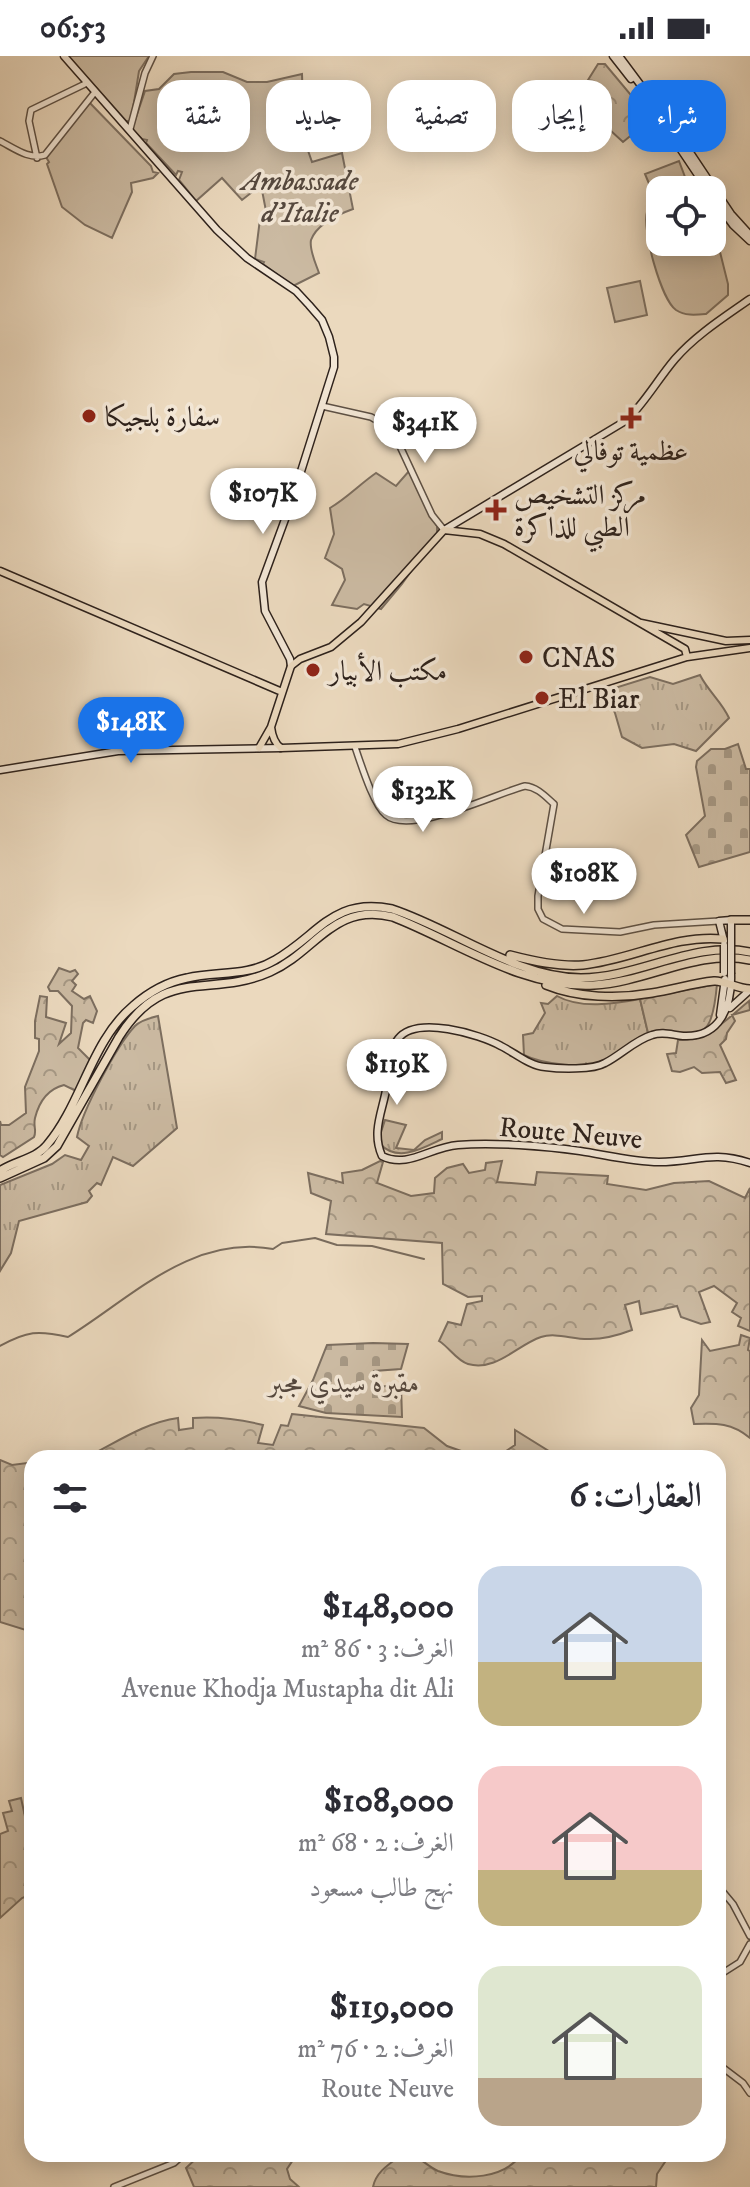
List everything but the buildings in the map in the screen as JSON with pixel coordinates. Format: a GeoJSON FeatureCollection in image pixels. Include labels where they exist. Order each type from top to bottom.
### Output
{"type":"FeatureCollection","features":[{"type":"Feature","properties":{"kind":"highway"},"geometry":{"type":"LineString","coordinates":[[0,1171],[32,1156],[48,1144],[65,1122],[117,1023],[134,1005],[158,988],[187,977],[241,973],[261,967],[284,955],[337,914],[362,906],[397,910],[541,972],[577,978],[624,973],[708,950],[750,952]]}},
{"type":"Feature","properties":{"kind":"highway"},"geometry":{"type":"LineString","coordinates":[[0,1178],[44,1158],[57,1146],[124,1028],[142,1009],[167,992],[181,987],[259,977],[287,962],[338,922],[362,915],[393,917],[544,984],[577,993],[632,996],[728,978],[750,990]]}},
{"type":"Feature","properties":{"kind":"highway"},"geometry":{"type":"LineString","coordinates":[[731,920],[750,920]]}},
{"type":"Feature","properties":{"kind":"highway"},"geometry":{"type":"LineString","coordinates":[[481,948],[532,960],[583,965],[666,943],[727,942]]}},
{"type":"Feature","properties":{"kind":"highway"},"geometry":{"type":"LineString","coordinates":[[500,964],[548,982],[583,985],[648,976],[714,957],[750,960]]}},
{"type":"Feature","properties":{"kind":"main road"},"geometry":{"type":"LineString","coordinates":[[64,56],[217,230],[247,258],[296,291],[309,305],[322,320],[334,357],[322,406],[262,582],[265,611],[291,666],[271,727],[259,748]]}},
{"type":"Feature","properties":{"kind":"main road"},"geometry":{"type":"LineString","coordinates":[[616,56],[698,176]]}},
{"type":"Feature","properties":{"kind":"main road"},"geometry":{"type":"LineString","coordinates":[[616,56],[683,142],[750,238]]}},
{"type":"Feature","properties":{"kind":"main road"},"geometry":{"type":"LineString","coordinates":[[726,215],[750,238]]}},
{"type":"Feature","properties":{"kind":"main road"},"geometry":{"type":"LineString","coordinates":[[291,666],[300,659],[329,648],[359,624],[444,530],[627,420],[693,340],[750,299]]}},
{"type":"Feature","properties":{"kind":"main road"},"geometry":{"type":"LineString","coordinates":[[444,530],[480,534],[504,544],[685,649],[687,657]]}},
{"type":"Feature","properties":{"kind":"main road"},"geometry":{"type":"LineString","coordinates":[[0,571],[282,692]]}},
{"type":"Feature","properties":{"kind":"main road"},"geometry":{"type":"LineString","coordinates":[[638,623],[726,641],[750,640]]}},
{"type":"Feature","properties":{"kind":"main road"},"geometry":{"type":"LineString","coordinates":[[0,770],[94,753],[398,744],[458,729],[687,657],[750,648]]}},
{"type":"Feature","properties":{"kind":"main road"},"geometry":{"type":"LineString","coordinates":[[271,727],[275,742],[281,748]]}},
{"type":"Feature","properties":{"kind":"main road"},"geometry":{"type":"LineString","coordinates":[[727,942],[719,921],[731,920],[727,942],[727,1011]]}},
{"type":"Feature","properties":{"kind":"main road"},"geometry":{"type":"LineString","coordinates":[[720,1019],[728,978]]}},
{"type":"Feature","properties":{"kind":"main road"},"geometry":{"type":"LineString","coordinates":[[720,1019],[750,990]]}},
{"type":"Feature","properties":{"kind":"main road","name":"Route Neuve"},"geometry":{"type":"LineString","coordinates":[[720,1019],[701,1034],[652,1035],[604,1064],[590,1068],[536,1065],[480,1037],[426,1027],[412,1029],[396,1040],[389,1056],[387,1085],[376,1139],[382,1156],[398,1162],[426,1151],[462,1144],[563,1148],[660,1162],[721,1156],[750,1163]]}},
{"type":"Feature","properties":{"kind":"street"},"geometry":{"type":"LineString","coordinates":[[130,129],[145,73],[153,56]]}},
{"type":"Feature","properties":{"kind":"street"},"geometry":{"type":"LineString","coordinates":[[37,158],[29,121],[31,110],[87,83]]}},
{"type":"Feature","properties":{"kind":"street"},"geometry":{"type":"LineString","coordinates":[[0,141],[37,158],[45,155],[95,92]]}},
{"type":"Feature","properties":{"kind":"street"},"geometry":{"type":"LineString","coordinates":[[322,406],[371,417],[385,424],[398,442],[432,515],[444,530]]}},
{"type":"Feature","properties":{"kind":"street"},"geometry":{"type":"LineString","coordinates":[[355,747],[381,809],[393,819],[403,822],[422,819],[525,786],[533,787],[554,804],[538,909],[543,919],[562,929],[620,932],[654,925],[719,921]]}},
{"type":"Feature","properties":{"kind":"street"},"geometry":{"type":"LineString","coordinates":[[726,1896],[750,1936]]}},
{"type":"Feature","properties":{"kind":"street"},"geometry":{"type":"LineString","coordinates":[[726,1971],[740,1962],[750,1944]]}},
{"type":"Feature","properties":{"kind":"street"},"geometry":{"type":"LineString","coordinates":[[726,2070],[750,2093]]}},
{"type":"Feature","properties":{"kind":"street"},"geometry":{"type":"LineString","coordinates":[[114,2187],[175,2162]]}},
{"type":"Feature","properties":{"kind":"green space"},"geometry":{"type":"Polygon","coordinates":[[[68,56],[149,56],[139,71],[131,121],[126,121],[68,56]]]}},
{"type":"Feature","properties":{"kind":"green space"},"geometry":{"type":"Polygon","coordinates":[[[598,64],[605,64],[628,92],[628,138],[623,142],[612,132],[612,80],[588,80],[598,64]]]}},
{"type":"Feature","properties":{"kind":"green space"},"geometry":{"type":"Polygon","coordinates":[[[223,72],[242,80],[168,80],[174,74],[223,72]]]}},
{"type":"Feature","properties":{"kind":"green space"},"geometry":{"type":"Polygon","coordinates":[[[302,74],[302,80],[276,80],[302,74]]]}},
{"type":"Feature","properties":{"kind":"green space","name":"Ambassade d'Italie"},"geometry":{"type":"Polygon","coordinates":[[[250,82],[266,82],[266,152],[309,152],[312,162],[342,153],[353,209],[329,220],[314,234],[311,248],[319,273],[293,286],[264,262],[255,259],[260,219],[266,211],[261,185],[242,200],[222,178],[196,201],[179,180],[182,172],[178,171],[176,175],[146,143],[147,140],[132,129],[145,91],[157,89],[157,152],[250,152],[250,82]]]}},
{"type":"Feature","properties":{"kind":"green space"},"geometry":{"type":"Polygon","coordinates":[[[88,101],[151,166],[153,172],[158,173],[153,178],[131,183],[132,192],[112,238],[85,225],[62,207],[47,164],[46,157],[88,101]]]}},
{"type":"Feature","properties":{"kind":"green space"},"geometry":{"type":"Polygon","coordinates":[[[679,161],[685,176],[646,176],[645,174],[679,161]]]}},
{"type":"Feature","properties":{"kind":"green space"},"geometry":{"type":"Polygon","coordinates":[[[652,256],[721,256],[728,295],[706,314],[683,313],[670,303],[652,256]]]}},
{"type":"Feature","properties":{"kind":"green space"},"geometry":{"type":"Polygon","coordinates":[[[640,281],[647,315],[615,322],[607,288],[640,281]]]}},
{"type":"Feature","properties":{"kind":"green space"},"geometry":{"type":"Polygon","coordinates":[[[409,471],[437,526],[437,535],[381,609],[364,604],[357,609],[332,605],[345,580],[342,569],[325,558],[334,534],[330,508],[376,473],[396,486],[409,471]]]}},
{"type":"Feature","properties":{"kind":"green space"},"geometry":{"type":"Polygon","coordinates":[[[700,675],[729,718],[696,751],[674,744],[642,748],[622,737],[605,691],[650,677],[673,684],[700,675]]]}},
{"type":"Feature","properties":{"kind":"green space"},"geometry":{"type":"Polygon","coordinates":[[[738,744],[746,769],[750,769],[750,852],[699,867],[686,835],[705,816],[697,761],[711,749],[725,749],[738,744]]]}},
{"type":"Feature","properties":{"kind":"green space"},"geometry":{"type":"Polygon","coordinates":[[[59,968],[70,972],[75,970],[78,974],[72,981],[76,985],[72,991],[84,999],[90,996],[97,1011],[93,1023],[86,1020],[83,1023],[78,1048],[92,1062],[76,1091],[64,1085],[45,1097],[35,1118],[34,1137],[3,1157],[0,1155],[0,1121],[1,1125],[9,1125],[26,1113],[25,1087],[39,1051],[35,1021],[40,996],[47,997],[46,1017],[66,1023],[59,1044],[71,1033],[72,1006],[58,991],[50,991],[48,987],[59,968]]]}},
{"type":"Feature","properties":{"kind":"green space"},"geometry":{"type":"Polygon","coordinates":[[[717,984],[711,1020],[706,1028],[690,1033],[648,1033],[640,999],[717,984]]]}},
{"type":"Feature","properties":{"kind":"green space"},"geometry":{"type":"Polygon","coordinates":[[[557,996],[587,1004],[640,999],[648,1033],[597,1064],[564,1065],[524,1055],[523,1035],[533,1033],[545,1013],[541,1003],[548,1004],[557,996]]]}},
{"type":"Feature","properties":{"kind":"green space"},"geometry":{"type":"Polygon","coordinates":[[[749,1001],[750,1010],[733,1015],[741,1008],[749,1001]]]}},
{"type":"Feature","properties":{"kind":"green space"},"geometry":{"type":"Polygon","coordinates":[[[732,1015],[735,1021],[720,1045],[736,1080],[726,1083],[720,1072],[702,1073],[694,1067],[680,1072],[672,1071],[667,1054],[676,1053],[678,1040],[708,1033],[732,1015]]]}},
{"type":"Feature","properties":{"kind":"green space"},"geometry":{"type":"Polygon","coordinates":[[[158,1016],[177,1128],[133,1166],[113,1157],[101,1185],[97,1183],[89,1191],[92,1196],[87,1202],[19,1221],[11,1253],[0,1271],[0,1185],[52,1164],[65,1155],[81,1160],[89,1146],[77,1137],[101,1079],[135,1026],[158,1016]]]}},
{"type":"Feature","properties":{"kind":"green space"},"geometry":{"type":"Polygon","coordinates":[[[385,1120],[406,1125],[396,1148],[414,1150],[425,1140],[442,1132],[442,1139],[411,1152],[387,1150],[380,1144],[379,1138],[385,1120]]]}},
{"type":"Feature","properties":{"kind":"green space"},"geometry":{"type":"Polygon","coordinates":[[[502,1161],[497,1182],[535,1185],[537,1172],[608,1176],[607,1184],[646,1190],[674,1183],[709,1181],[745,1198],[750,1188],[750,1331],[738,1326],[741,1318],[732,1312],[737,1303],[714,1286],[699,1292],[710,1322],[701,1324],[681,1317],[677,1306],[641,1314],[639,1301],[625,1305],[632,1330],[627,1332],[596,1339],[541,1337],[497,1361],[468,1364],[439,1341],[448,1322],[461,1325],[467,1304],[482,1301],[482,1296],[468,1297],[443,1284],[442,1243],[326,1234],[331,1201],[311,1193],[308,1173],[343,1183],[342,1173],[362,1170],[383,1162],[377,1183],[411,1196],[434,1193],[435,1178],[447,1168],[463,1164],[469,1173],[485,1170],[486,1163],[502,1161]]]}},
{"type":"Feature","properties":{"kind":"green space"},"geometry":{"type":"Polygon","coordinates":[[[741,1335],[750,1338],[750,1438],[724,1425],[694,1424],[691,1408],[699,1395],[702,1340],[710,1351],[739,1345],[741,1335]]]}},
{"type":"Feature","properties":{"kind":"green space","name":"مقبرة سيدي مجبر"},"geometry":{"type":"Polygon","coordinates":[[[408,1344],[401,1369],[374,1371],[375,1387],[401,1385],[402,1417],[326,1413],[299,1406],[327,1345],[408,1344]]]}},
{"type":"Feature","properties":{"kind":"green space"},"geometry":{"type":"Polygon","coordinates":[[[292,1414],[424,1428],[447,1446],[458,1450],[100,1450],[141,1429],[178,1418],[179,1430],[193,1428],[193,1418],[228,1418],[263,1425],[258,1443],[273,1445],[281,1425],[288,1426],[292,1414]]]}},
{"type":"Feature","properties":{"kind":"green space"},"geometry":{"type":"Polygon","coordinates":[[[515,1430],[547,1450],[508,1450],[515,1445],[515,1430]]]}},
{"type":"Feature","properties":{"kind":"green space"},"geometry":{"type":"Polygon","coordinates":[[[0,1460],[12,1465],[24,1463],[24,1630],[0,1622],[0,1460]]]}},
{"type":"Feature","properties":{"kind":"green space"},"geometry":{"type":"Polygon","coordinates":[[[21,1798],[24,1812],[24,1897],[0,1918],[0,1834],[8,1831],[3,1813],[12,1811],[9,1801],[21,1798]]]}},
{"type":"Feature","properties":{"kind":"green space"},"geometry":{"type":"Polygon","coordinates":[[[192,2162],[292,2162],[287,2169],[290,2179],[299,2187],[194,2187],[186,2168],[192,2162]]]}},
{"type":"Feature","properties":{"kind":"green space"},"geometry":{"type":"Polygon","coordinates":[[[423,2162],[438,2171],[472,2177],[495,2173],[514,2162],[665,2162],[657,2174],[656,2187],[373,2187],[389,2164],[423,2162]]]}},
{"type":"Feature","properties":{"kind":"waterway"},"geometry":{"type":"LineString","coordinates":[[0,1346],[33,1333],[68,1337],[164,1273],[216,1251],[244,1247],[273,1249],[282,1243],[315,1238],[337,1245],[372,1246],[424,1259]]}},
{"type":"Feature","properties":{"kind":"place","name":"سفارة بلجيكا"},"geometry":{"type":"Point","coordinates":[89,416]}},
{"type":"Feature","properties":{"kind":"place","name":"عظمية توفالي"},"geometry":{"type":"Point","coordinates":[631,418]}},
{"type":"Feature","properties":{"kind":"place","name":"مركز التشخيص الطبي للذاكرة"},"geometry":{"type":"Point","coordinates":[496,510]}},
{"type":"Feature","properties":{"kind":"place","name":"CNAS"},"geometry":{"type":"Point","coordinates":[526,657]}},
{"type":"Feature","properties":{"kind":"place","name":"مكتب الأبيار"},"geometry":{"type":"Point","coordinates":[313,670]}},
{"type":"Feature","properties":{"kind":"place","name":"El Biar"},"geometry":{"type":"Point","coordinates":[542,698]}}]}
